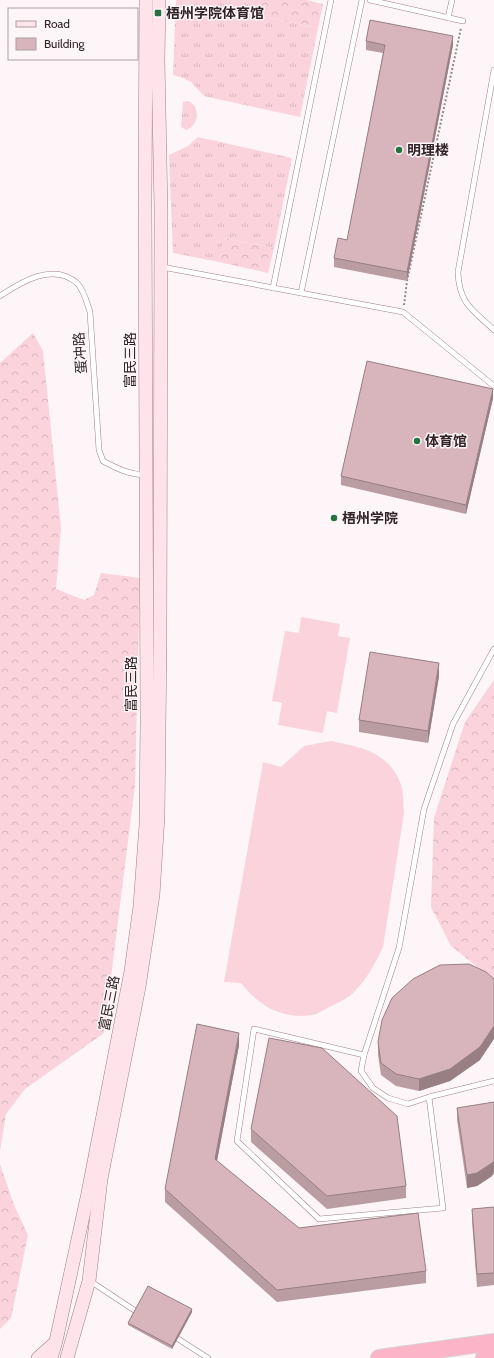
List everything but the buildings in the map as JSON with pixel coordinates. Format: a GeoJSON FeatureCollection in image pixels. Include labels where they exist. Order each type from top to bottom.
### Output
{"type":"FeatureCollection","features":[{"type":"Feature","properties":{"kind":"highway"},"geometry":{"type":"LineString","coordinates":[[379,1358],[494,1342]]}},
{"type":"Feature","properties":{"kind":"highway"},"geometry":{"type":"LineString","coordinates":[[484,1358],[494,1357]]}},
{"type":"Feature","properties":{"kind":"main road","name":"富民三路"},"geometry":{"type":"LineString","coordinates":[[51,1358],[56,1342],[88,1193],[128,987],[140,906],[146,824],[146,0]]}},
{"type":"Feature","properties":{"kind":"main road","name":"富民三路"},"geometry":{"type":"LineString","coordinates":[[67,1358],[89,1280],[101,1179],[140,987],[153,895],[158,816],[161,267],[158,60],[159,0]]}},
{"type":"Feature","properties":{"kind":"main road"},"geometry":{"type":"LineString","coordinates":[[38,1358],[56,1342]]}},
{"type":"Feature","properties":{"kind":"main road"},"geometry":{"type":"LineString","coordinates":[[71,1345],[75,1358]]}},
{"type":"Feature","properties":{"kind":"lane"},"geometry":{"type":"LineString","coordinates":[[273,288],[331,0]]}},
{"type":"Feature","properties":{"kind":"lane"},"geometry":{"type":"LineString","coordinates":[[302,293],[362,0]]}},
{"type":"Feature","properties":{"kind":"lane"},"geometry":{"type":"LineString","coordinates":[[370,0],[463,21]]}},
{"type":"Feature","properties":{"kind":"lane"},"geometry":{"type":"LineString","coordinates":[[448,18],[452,0]]}},
{"type":"Feature","properties":{"kind":"lane"},"geometry":{"type":"LineString","coordinates":[[494,70],[458,272],[458,286],[463,299],[494,330]]}},
{"type":"Feature","properties":{"kind":"lane"},"geometry":{"type":"LineString","coordinates":[[161,267],[403,312],[494,386]]}},
{"type":"Feature","properties":{"kind":"lane","name":"蛋冲路"},"geometry":{"type":"LineString","coordinates":[[0,296],[37,276],[52,274],[67,277],[78,284],[90,312],[99,450],[103,461],[131,474],[146,476]]}},
{"type":"Feature","properties":{"kind":"lane"},"geometry":{"type":"LineString","coordinates":[[494,649],[453,724],[424,809],[399,948],[364,1055],[361,1071],[373,1088],[388,1098],[408,1104],[429,1097],[494,1081]]}},
{"type":"Feature","properties":{"kind":"lane"},"geometry":{"type":"LineString","coordinates":[[364,1055],[254,1028],[237,1141],[319,1219],[443,1208],[429,1097]]}},
{"type":"Feature","properties":{"kind":"lane"},"geometry":{"type":"LineString","coordinates":[[89,1280],[148,1319]]}},
{"type":"Feature","properties":{"kind":"lane"},"geometry":{"type":"LineString","coordinates":[[168,1332],[208,1358]]}},
{"type":"Feature","properties":{"kind":"path"},"geometry":{"type":"LineString","coordinates":[[403,312],[407,281],[463,21]]}},
{"type":"Feature","properties":{"kind":"green space"},"geometry":{"type":"Polygon","coordinates":[[[176,0],[263,0],[260,16],[318,28],[300,117],[204,96],[191,82],[173,75],[176,0]]]}},
{"type":"Feature","properties":{"kind":"green space"},"geometry":{"type":"Polygon","coordinates":[[[263,0],[306,0],[323,4],[318,28],[260,16],[263,0]]]}},
{"type":"Feature","properties":{"kind":"green space"},"geometry":{"type":"Polygon","coordinates":[[[188,101],[195,107],[197,116],[194,124],[186,130],[181,127],[183,102],[188,101]]]}},
{"type":"Feature","properties":{"kind":"green space"},"geometry":{"type":"Polygon","coordinates":[[[198,137],[292,158],[274,248],[224,238],[219,262],[173,253],[169,155],[188,146],[198,137]]]}},
{"type":"Feature","properties":{"kind":"green space"},"geometry":{"type":"Polygon","coordinates":[[[223,238],[274,248],[268,273],[219,262],[223,238]]]}},
{"type":"Feature","properties":{"kind":"green space"},"geometry":{"type":"Polygon","coordinates":[[[33,333],[43,351],[61,528],[56,589],[84,600],[94,595],[101,573],[140,578],[135,785],[104,1033],[25,1089],[6,1114],[0,1151],[0,363],[33,333]]]}},
{"type":"Feature","properties":{"kind":"green space"},"geometry":{"type":"Polygon","coordinates":[[[301,617],[340,624],[338,636],[350,638],[337,713],[327,711],[323,733],[278,725],[282,703],[272,701],[285,631],[299,633],[301,617]]]}},
{"type":"Feature","properties":{"kind":"green space"},"geometry":{"type":"Polygon","coordinates":[[[494,680],[494,980],[451,946],[431,907],[434,818],[465,722],[494,680]]]}},
{"type":"Feature","properties":{"kind":"green space"},"geometry":{"type":"Polygon","coordinates":[[[331,741],[362,748],[372,752],[388,763],[400,782],[403,793],[404,813],[383,947],[374,964],[353,994],[347,998],[321,1012],[301,1016],[291,1015],[272,1010],[263,1005],[241,983],[224,982],[263,762],[281,767],[304,746],[331,741]]]}},
{"type":"Feature","properties":{"kind":"green space"},"geometry":{"type":"Polygon","coordinates":[[[0,1164],[14,1205],[28,1235],[11,1318],[0,1329],[0,1164]]]}},
{"type":"Feature","properties":{"kind":"place","name":"梧州学院体育馆"},"geometry":{"type":"Point","coordinates":[158,13]}},
{"type":"Feature","properties":{"kind":"place","name":"明理楼"},"geometry":{"type":"Point","coordinates":[399,150]}},
{"type":"Feature","properties":{"kind":"place","name":"体育馆"},"geometry":{"type":"Point","coordinates":[417,441]}},
{"type":"Feature","properties":{"kind":"place","name":"梧州学院"},"geometry":{"type":"Point","coordinates":[334,518]}}]}
